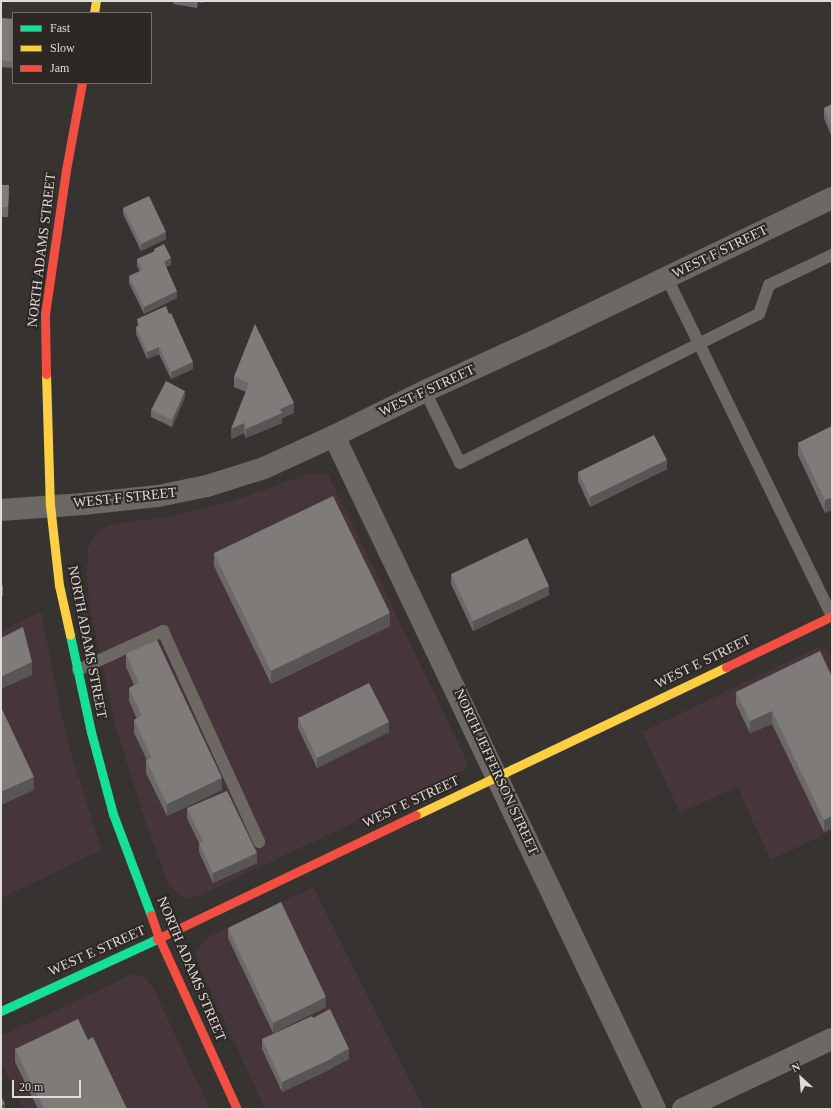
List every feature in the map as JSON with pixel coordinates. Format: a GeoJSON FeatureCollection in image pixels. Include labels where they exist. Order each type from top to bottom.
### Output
{"type":"FeatureCollection","features":[{"type":"Feature","properties":{"kind":"street"},"geometry":{"type":"LineString","coordinates":[[94,12],[96,1]]}},
{"type":"Feature","properties":{"kind":"street","name":"NORTH ADAMS STREET"},"geometry":{"type":"LineString","coordinates":[[82,84],[65,177],[45,314],[46,429],[50,505],[59,585],[91,732],[113,814],[159,938],[238,1109]]}},
{"type":"Feature","properties":{"kind":"street","name":"WEST F STREET"},"geometry":{"type":"LineString","coordinates":[[1,510],[136,499],[207,486],[264,468],[334,436],[425,391],[541,338],[832,198]]}},
{"type":"Feature","properties":{"kind":"street","name":"NORTH JEFFERSON STREET"},"geometry":{"type":"LineString","coordinates":[[334,436],[498,776],[655,1109]]}},
{"type":"Feature","properties":{"kind":"street","name":"WEST E STREET"},"geometry":{"type":"LineString","coordinates":[[1,1011],[80,973],[159,938],[832,616]]}},
{"type":"Feature","properties":{"kind":"street"},"geometry":{"type":"LineString","coordinates":[[682,1109],[832,1039]]}},
{"type":"Feature","properties":{"kind":"lane"},"geometry":{"type":"LineString","coordinates":[[425,391],[460,463],[759,314],[769,285],[832,255]]}},
{"type":"Feature","properties":{"kind":"lane"},"geometry":{"type":"LineString","coordinates":[[667,278],[832,616]]}},
{"type":"Feature","properties":{"kind":"lane"},"geometry":{"type":"LineString","coordinates":[[78,670],[163,630],[260,842]]}},
{"type":"Feature","properties":{"kind":"shaded area"},"geometry":{"type":"Polygon","coordinates":[[[308,474],[328,474],[468,763],[465,769],[452,776],[197,897],[185,898],[169,886],[146,824],[115,724],[89,603],[87,582],[88,547],[98,531],[110,525],[171,516],[209,507],[238,499],[308,474]]]}},
{"type":"Feature","properties":{"kind":"shaded area"},"geometry":{"type":"Polygon","coordinates":[[[41,611],[61,712],[73,760],[102,850],[1,898],[1,631],[41,611]]]}},
{"type":"Feature","properties":{"kind":"shaded area"},"geometry":{"type":"Polygon","coordinates":[[[818,647],[826,649],[832,659],[832,831],[771,860],[737,787],[680,813],[642,732],[818,647]]]}},
{"type":"Feature","properties":{"kind":"shaded area"},"geometry":{"type":"Polygon","coordinates":[[[313,887],[424,1109],[265,1109],[200,968],[197,961],[197,951],[206,938],[313,887]]]}},
{"type":"Feature","properties":{"kind":"shaded area"},"geometry":{"type":"Polygon","coordinates":[[[133,974],[144,976],[152,985],[210,1109],[24,1109],[1,1062],[1,1036],[133,974]]]}},
{"type":"Feature","properties":{"kind":"building"},"geometry":{"type":"Polygon","coordinates":[[[1,18],[12,19],[12,62],[1,60],[1,18]]]}},
{"type":"Feature","properties":{"kind":"building"},"geometry":{"type":"Polygon","coordinates":[[[832,104],[832,128],[824,108],[832,104]]]}},
{"type":"Feature","properties":{"kind":"building"},"geometry":{"type":"Polygon","coordinates":[[[1,185],[9,185],[8,207],[1,207],[1,185]]]}},
{"type":"Feature","properties":{"kind":"building"},"geometry":{"type":"Polygon","coordinates":[[[149,196],[166,232],[141,244],[123,208],[149,196]]]}},
{"type":"Feature","properties":{"kind":"building"},"geometry":{"type":"Polygon","coordinates":[[[164,244],[171,258],[164,262],[177,291],[144,307],[129,276],[142,270],[137,259],[155,251],[154,249],[164,244]]]}},
{"type":"Feature","properties":{"kind":"building"},"geometry":{"type":"Polygon","coordinates":[[[166,306],[169,314],[171,313],[193,362],[171,372],[159,347],[147,352],[136,327],[140,325],[137,319],[166,306]]]}},
{"type":"Feature","properties":{"kind":"building"},"geometry":{"type":"Polygon","coordinates":[[[255,324],[294,403],[280,409],[282,413],[246,429],[244,423],[231,429],[249,383],[234,377],[255,324]]]}},
{"type":"Feature","properties":{"kind":"building"},"geometry":{"type":"Polygon","coordinates":[[[166,381],[185,391],[172,420],[151,410],[166,381]]]}},
{"type":"Feature","properties":{"kind":"building"},"geometry":{"type":"Polygon","coordinates":[[[832,426],[832,497],[825,500],[798,443],[832,426]]]}},
{"type":"Feature","properties":{"kind":"building"},"geometry":{"type":"Polygon","coordinates":[[[654,435],[667,460],[590,497],[578,472],[654,435]]]}},
{"type":"Feature","properties":{"kind":"building"},"geometry":{"type":"Polygon","coordinates":[[[333,496],[390,613],[271,671],[214,553],[333,496]]]}},
{"type":"Feature","properties":{"kind":"building"},"geometry":{"type":"Polygon","coordinates":[[[527,538],[549,586],[473,621],[451,574],[527,538]]]}},
{"type":"Feature","properties":{"kind":"building"},"geometry":{"type":"Polygon","coordinates":[[[1,578],[3,589],[1,589],[1,578]]]}},
{"type":"Feature","properties":{"kind":"building"},"geometry":{"type":"Polygon","coordinates":[[[23,627],[32,662],[1,677],[1,638],[23,627]]]}},
{"type":"Feature","properties":{"kind":"building"},"geometry":{"type":"Polygon","coordinates":[[[157,640],[222,778],[167,804],[146,760],[152,758],[134,720],[142,716],[129,688],[139,683],[126,654],[157,640]]]}},
{"type":"Feature","properties":{"kind":"building"},"geometry":{"type":"Polygon","coordinates":[[[820,651],[832,677],[832,816],[824,820],[772,711],[750,721],[736,692],[820,651]]]}},
{"type":"Feature","properties":{"kind":"building"},"geometry":{"type":"Polygon","coordinates":[[[369,683],[389,722],[317,758],[298,718],[369,683]]]}},
{"type":"Feature","properties":{"kind":"building"},"geometry":{"type":"Polygon","coordinates":[[[1,707],[34,777],[1,792],[1,707]]]}},
{"type":"Feature","properties":{"kind":"building"},"geometry":{"type":"Polygon","coordinates":[[[227,791],[257,853],[213,873],[199,843],[203,841],[187,808],[227,791]]]}},
{"type":"Feature","properties":{"kind":"building"},"geometry":{"type":"Polygon","coordinates":[[[281,902],[326,997],[273,1023],[228,928],[281,902]]]}},
{"type":"Feature","properties":{"kind":"building"},"geometry":{"type":"Polygon","coordinates":[[[330,1009],[349,1049],[282,1082],[262,1039],[312,1016],[313,1018],[330,1009]]]}},
{"type":"Feature","properties":{"kind":"building"},"geometry":{"type":"Polygon","coordinates":[[[78,1019],[88,1040],[93,1037],[127,1109],[44,1109],[15,1049],[78,1019]]]}},
{"type":"Feature","properties":{"kind":"building"},"geometry":{"type":"Polygon","coordinates":[[[1,1096],[5,1104],[1,1106],[1,1096]]]}},
{"type":"Feature","properties":{"kind":"traffic: fast"},"geometry":{"type":"LineString","coordinates":[[70,635],[91,732],[113,814],[151,915]]}},
{"type":"Feature","properties":{"kind":"traffic: fast"},"geometry":{"type":"LineString","coordinates":[[1,1011],[157,939]]}},
{"type":"Feature","properties":{"kind":"traffic: slow"},"geometry":{"type":"LineString","coordinates":[[94,12],[96,1]]}},
{"type":"Feature","properties":{"kind":"traffic: slow"},"geometry":{"type":"LineString","coordinates":[[46,374],[50,505],[59,585],[70,635]]}},
{"type":"Feature","properties":{"kind":"traffic: slow"},"geometry":{"type":"LineString","coordinates":[[416,815],[726,667]]}},
{"type":"Feature","properties":{"kind":"traffic: jam"},"geometry":{"type":"LineString","coordinates":[[46,374],[45,314],[66,170],[82,84]]}},
{"type":"Feature","properties":{"kind":"traffic: jam"},"geometry":{"type":"LineString","coordinates":[[726,667],[832,616]]}},
{"type":"Feature","properties":{"kind":"traffic: jam"},"geometry":{"type":"LineString","coordinates":[[157,939],[416,815]]}},
{"type":"Feature","properties":{"kind":"traffic: jam"},"geometry":{"type":"LineString","coordinates":[[151,915],[159,938],[237,1109]]}}]}
